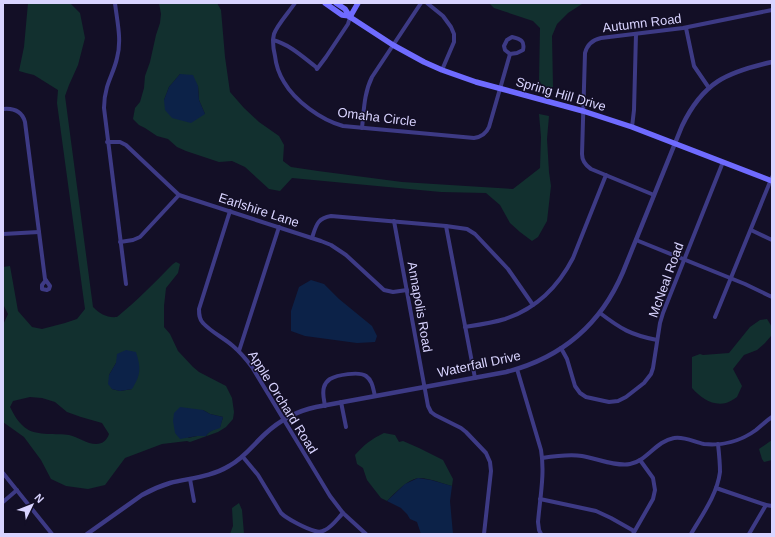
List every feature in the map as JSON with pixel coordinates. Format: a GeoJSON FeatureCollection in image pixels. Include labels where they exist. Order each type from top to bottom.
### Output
{"type":"FeatureCollection","features":[{"type":"Feature","properties":{"kind":"main road","name":"Spring Hill Drive"},"geometry":{"type":"LineString","coordinates":[[325,3],[342,15],[350,16]]}},
{"type":"Feature","properties":{"kind":"main road","name":"Spring Hill Drive"},"geometry":{"type":"LineString","coordinates":[[336,3],[345,9],[350,16],[393,45],[442,70],[464,78],[632,126],[771,180]]}},
{"type":"Feature","properties":{"kind":"main road"},"geometry":{"type":"LineString","coordinates":[[350,16],[358,3]]}},
{"type":"Feature","properties":{"kind":"street"},"geometry":{"type":"LineString","coordinates":[[115,3],[119,48],[116,64],[107,87],[104,101],[104,115],[126,284]]}},
{"type":"Feature","properties":{"kind":"street"},"geometry":{"type":"LineString","coordinates":[[294,3],[274,33],[273,40],[280,42],[291,49],[317,69],[348,24],[350,16]]}},
{"type":"Feature","properties":{"kind":"street"},"geometry":{"type":"LineString","coordinates":[[362,128],[365,98],[369,83],[375,71],[421,3]]}},
{"type":"Feature","properties":{"kind":"street"},"geometry":{"type":"LineString","coordinates":[[427,3],[443,16],[454,34],[454,42],[442,70]]}},
{"type":"Feature","properties":{"kind":"street","name":"Autumn Road"},"geometry":{"type":"LineString","coordinates":[[654,195],[590,169],[583,161],[585,53],[588,46],[597,39],[686,28],[772,10]]}},
{"type":"Feature","properties":{"kind":"street"},"geometry":{"type":"LineString","coordinates":[[686,28],[694,66],[709,88]]}},
{"type":"Feature","properties":{"kind":"street"},"geometry":{"type":"LineString","coordinates":[[632,126],[634,110],[636,34]]}},
{"type":"Feature","properties":{"kind":"street","name":"Omaha Circle"},"geometry":{"type":"LineString","coordinates":[[512,37],[518,38],[524,45],[523,50],[510,54],[505,50],[504,46],[507,40],[512,37]]}},
{"type":"Feature","properties":{"kind":"street","name":"Omaha Circle"},"geometry":{"type":"LineString","coordinates":[[273,40],[279,72],[286,86],[305,105],[320,117],[342,126],[466,137],[478,137],[485,134],[489,127],[510,54]]}},
{"type":"Feature","properties":{"kind":"street","name":"Waterfall Drive"},"geometry":{"type":"LineString","coordinates":[[87,534],[142,495],[150,491],[169,483],[202,477],[221,471],[243,457],[271,429],[284,419],[300,412],[342,402],[517,369],[539,361],[561,348],[580,334],[600,313],[619,282],[682,126],[690,110],[709,88],[734,72],[751,66],[772,62]]}},
{"type":"Feature","properties":{"kind":"street"},"geometry":{"type":"LineString","coordinates":[[3,109],[10,108],[17,110],[22,115],[25,122],[46,280]]}},
{"type":"Feature","properties":{"kind":"street","name":"Earlshire Lane"},"geometry":{"type":"LineString","coordinates":[[107,142],[120,142],[126,145],[179,195],[331,245],[346,255],[384,290],[393,292],[406,290]]}},
{"type":"Feature","properties":{"kind":"street","name":"McNeal Road"},"geometry":{"type":"LineString","coordinates":[[561,348],[568,359],[575,386],[580,394],[589,398],[614,402],[626,397],[647,379],[653,368],[663,314],[723,162]]}},
{"type":"Feature","properties":{"kind":"street"},"geometry":{"type":"LineString","coordinates":[[465,327],[496,321],[516,314],[533,305],[552,288],[568,267],[575,253],[606,175]]}},
{"type":"Feature","properties":{"kind":"street"},"geometry":{"type":"LineString","coordinates":[[715,317],[771,180]]}},
{"type":"Feature","properties":{"kind":"street"},"geometry":{"type":"LineString","coordinates":[[120,242],[133,240],[140,237],[179,195]]}},
{"type":"Feature","properties":{"kind":"street","name":"Apple Orchard Road"},"geometry":{"type":"LineString","coordinates":[[230,211],[199,309],[199,316],[203,323],[239,351],[252,367],[330,496],[343,513],[366,534]]}},
{"type":"Feature","properties":{"kind":"street"},"geometry":{"type":"LineString","coordinates":[[312,238],[317,224],[326,216],[463,228],[475,234],[508,269],[533,305]]}},
{"type":"Feature","properties":{"kind":"street","name":"Annapolis Road"},"geometry":{"type":"LineString","coordinates":[[394,221],[428,406],[431,412],[464,430],[486,453],[491,466],[484,534]]}},
{"type":"Feature","properties":{"kind":"street"},"geometry":{"type":"LineString","coordinates":[[446,226],[475,378]]}},
{"type":"Feature","properties":{"kind":"street"},"geometry":{"type":"LineString","coordinates":[[239,351],[279,227]]}},
{"type":"Feature","properties":{"kind":"street"},"geometry":{"type":"LineString","coordinates":[[750,230],[772,240]]}},
{"type":"Feature","properties":{"kind":"street"},"geometry":{"type":"LineString","coordinates":[[3,234],[39,232]]}},
{"type":"Feature","properties":{"kind":"street"},"geometry":{"type":"LineString","coordinates":[[636,240],[758,289],[772,297]]}},
{"type":"Feature","properties":{"kind":"street"},"geometry":{"type":"LineString","coordinates":[[600,313],[615,325],[632,334],[657,340]]}},
{"type":"Feature","properties":{"kind":"street"},"geometry":{"type":"LineString","coordinates":[[517,369],[541,450],[542,470],[538,522],[541,534]]}},
{"type":"Feature","properties":{"kind":"street"},"geometry":{"type":"LineString","coordinates":[[325,406],[323,394],[324,387],[325,384],[334,377],[349,374],[359,374],[367,377],[371,382],[375,396]]}},
{"type":"Feature","properties":{"kind":"street"},"geometry":{"type":"LineString","coordinates":[[342,402],[346,427]]}},
{"type":"Feature","properties":{"kind":"street"},"geometry":{"type":"LineString","coordinates":[[542,458],[565,455],[580,456],[625,465],[640,460],[664,442],[673,438],[682,438],[703,444],[733,442],[747,436],[772,416]]}},
{"type":"Feature","properties":{"kind":"street"},"geometry":{"type":"LineString","coordinates":[[691,534],[716,488],[720,472],[718,444]]}},
{"type":"Feature","properties":{"kind":"street"},"geometry":{"type":"LineString","coordinates":[[243,457],[258,475],[281,513],[286,518],[319,532],[328,528],[343,513]]}},
{"type":"Feature","properties":{"kind":"street"},"geometry":{"type":"LineString","coordinates":[[540,499],[596,512],[611,518],[633,532],[653,499],[655,490],[653,478],[640,460]]}},
{"type":"Feature","properties":{"kind":"street"},"geometry":{"type":"LineString","coordinates":[[3,473],[52,534]]}},
{"type":"Feature","properties":{"kind":"street"},"geometry":{"type":"LineString","coordinates":[[190,479],[194,501]]}},
{"type":"Feature","properties":{"kind":"street"},"geometry":{"type":"LineString","coordinates":[[716,488],[772,506]]}},
{"type":"Feature","properties":{"kind":"street"},"geometry":{"type":"LineString","coordinates":[[3,502],[17,490]]}},
{"type":"Feature","properties":{"kind":"street"},"geometry":{"type":"LineString","coordinates":[[749,534],[766,504]]}},
{"type":"Feature","properties":{"kind":"green space"},"geometry":{"type":"Polygon","coordinates":[[[28,3],[70,3],[80,13],[85,38],[78,65],[65,96],[93,307],[104,315],[117,317],[139,298],[173,264],[176,262],[180,264],[178,273],[166,288],[164,327],[170,334],[178,351],[193,367],[199,372],[226,386],[232,398],[234,412],[233,419],[226,427],[218,432],[190,442],[187,441],[162,444],[125,458],[105,485],[88,489],[66,486],[51,479],[41,460],[24,437],[3,422],[3,325],[8,314],[3,304],[3,267],[10,266],[18,311],[32,327],[42,329],[77,319],[85,309],[57,103],[58,90],[34,75],[19,71],[24,47],[28,3]],[[116,363],[109,375],[112,389],[120,391],[132,389],[116,363]],[[30,397],[13,401],[10,407],[15,416],[22,425],[36,433],[69,435],[89,443],[96,444],[104,441],[109,434],[102,423],[67,412],[55,402],[42,398],[30,397]],[[203,410],[188,438],[206,436],[212,430],[220,427],[223,417],[210,414],[203,410]]]}},
{"type":"Feature","properties":{"kind":"green space"},"geometry":{"type":"Polygon","coordinates":[[[159,3],[217,3],[221,10],[230,92],[259,122],[279,136],[284,145],[283,161],[291,167],[402,182],[513,189],[540,168],[541,137],[539,114],[549,116],[547,139],[551,186],[547,221],[538,237],[532,241],[520,232],[510,223],[500,205],[486,193],[441,192],[292,178],[280,191],[269,189],[245,167],[232,161],[219,162],[186,151],[177,147],[168,139],[157,136],[139,125],[133,119],[135,108],[140,102],[144,88],[145,76],[150,62],[161,14],[159,3]],[[180,74],[169,87],[164,100],[205,114],[199,100],[198,86],[180,74]]]}},
{"type":"Feature","properties":{"kind":"green space"},"geometry":{"type":"Polygon","coordinates":[[[489,3],[592,3],[582,4],[568,13],[557,24],[552,36],[553,87],[546,87],[539,82],[540,28],[533,21],[494,8],[489,3]]]}},
{"type":"Feature","properties":{"kind":"green space"},"geometry":{"type":"Polygon","coordinates":[[[767,319],[772,327],[771,336],[757,350],[744,355],[733,369],[742,386],[737,397],[721,404],[711,402],[695,392],[692,388],[692,357],[700,354],[729,353],[750,327],[760,320],[767,319]]]}},
{"type":"Feature","properties":{"kind":"green space"},"geometry":{"type":"Polygon","coordinates":[[[384,433],[395,435],[399,442],[403,441],[443,460],[453,479],[452,486],[418,478],[405,484],[387,501],[381,498],[367,480],[363,468],[357,464],[355,455],[368,442],[384,433]]]}},
{"type":"Feature","properties":{"kind":"green space"},"geometry":{"type":"Polygon","coordinates":[[[772,440],[772,460],[764,462],[759,449],[772,440]]]}},
{"type":"Feature","properties":{"kind":"green space"},"geometry":{"type":"Polygon","coordinates":[[[239,503],[242,510],[244,534],[230,534],[233,526],[232,508],[239,503]]]}},
{"type":"Feature","properties":{"kind":"water"},"geometry":{"type":"Polygon","coordinates":[[[180,74],[193,75],[198,86],[199,100],[205,114],[191,123],[172,118],[165,110],[164,100],[169,87],[180,74]]]}},
{"type":"Feature","properties":{"kind":"water"},"geometry":{"type":"Polygon","coordinates":[[[311,280],[324,284],[339,299],[372,326],[377,336],[375,342],[357,343],[305,336],[291,331],[291,311],[299,287],[311,280]]]}},
{"type":"Feature","properties":{"kind":"water"},"geometry":{"type":"Polygon","coordinates":[[[126,350],[136,352],[139,363],[139,375],[132,389],[120,391],[112,389],[108,384],[109,375],[116,363],[117,354],[126,350]]]}},
{"type":"Feature","properties":{"kind":"water"},"geometry":{"type":"Polygon","coordinates":[[[180,407],[203,410],[210,414],[223,417],[220,428],[210,432],[206,436],[180,439],[175,433],[173,421],[174,413],[180,407]]]}},
{"type":"Feature","properties":{"kind":"water"},"geometry":{"type":"Polygon","coordinates":[[[418,478],[452,486],[450,501],[453,534],[421,534],[417,522],[410,519],[401,508],[387,501],[405,484],[418,478]]]}}]}
